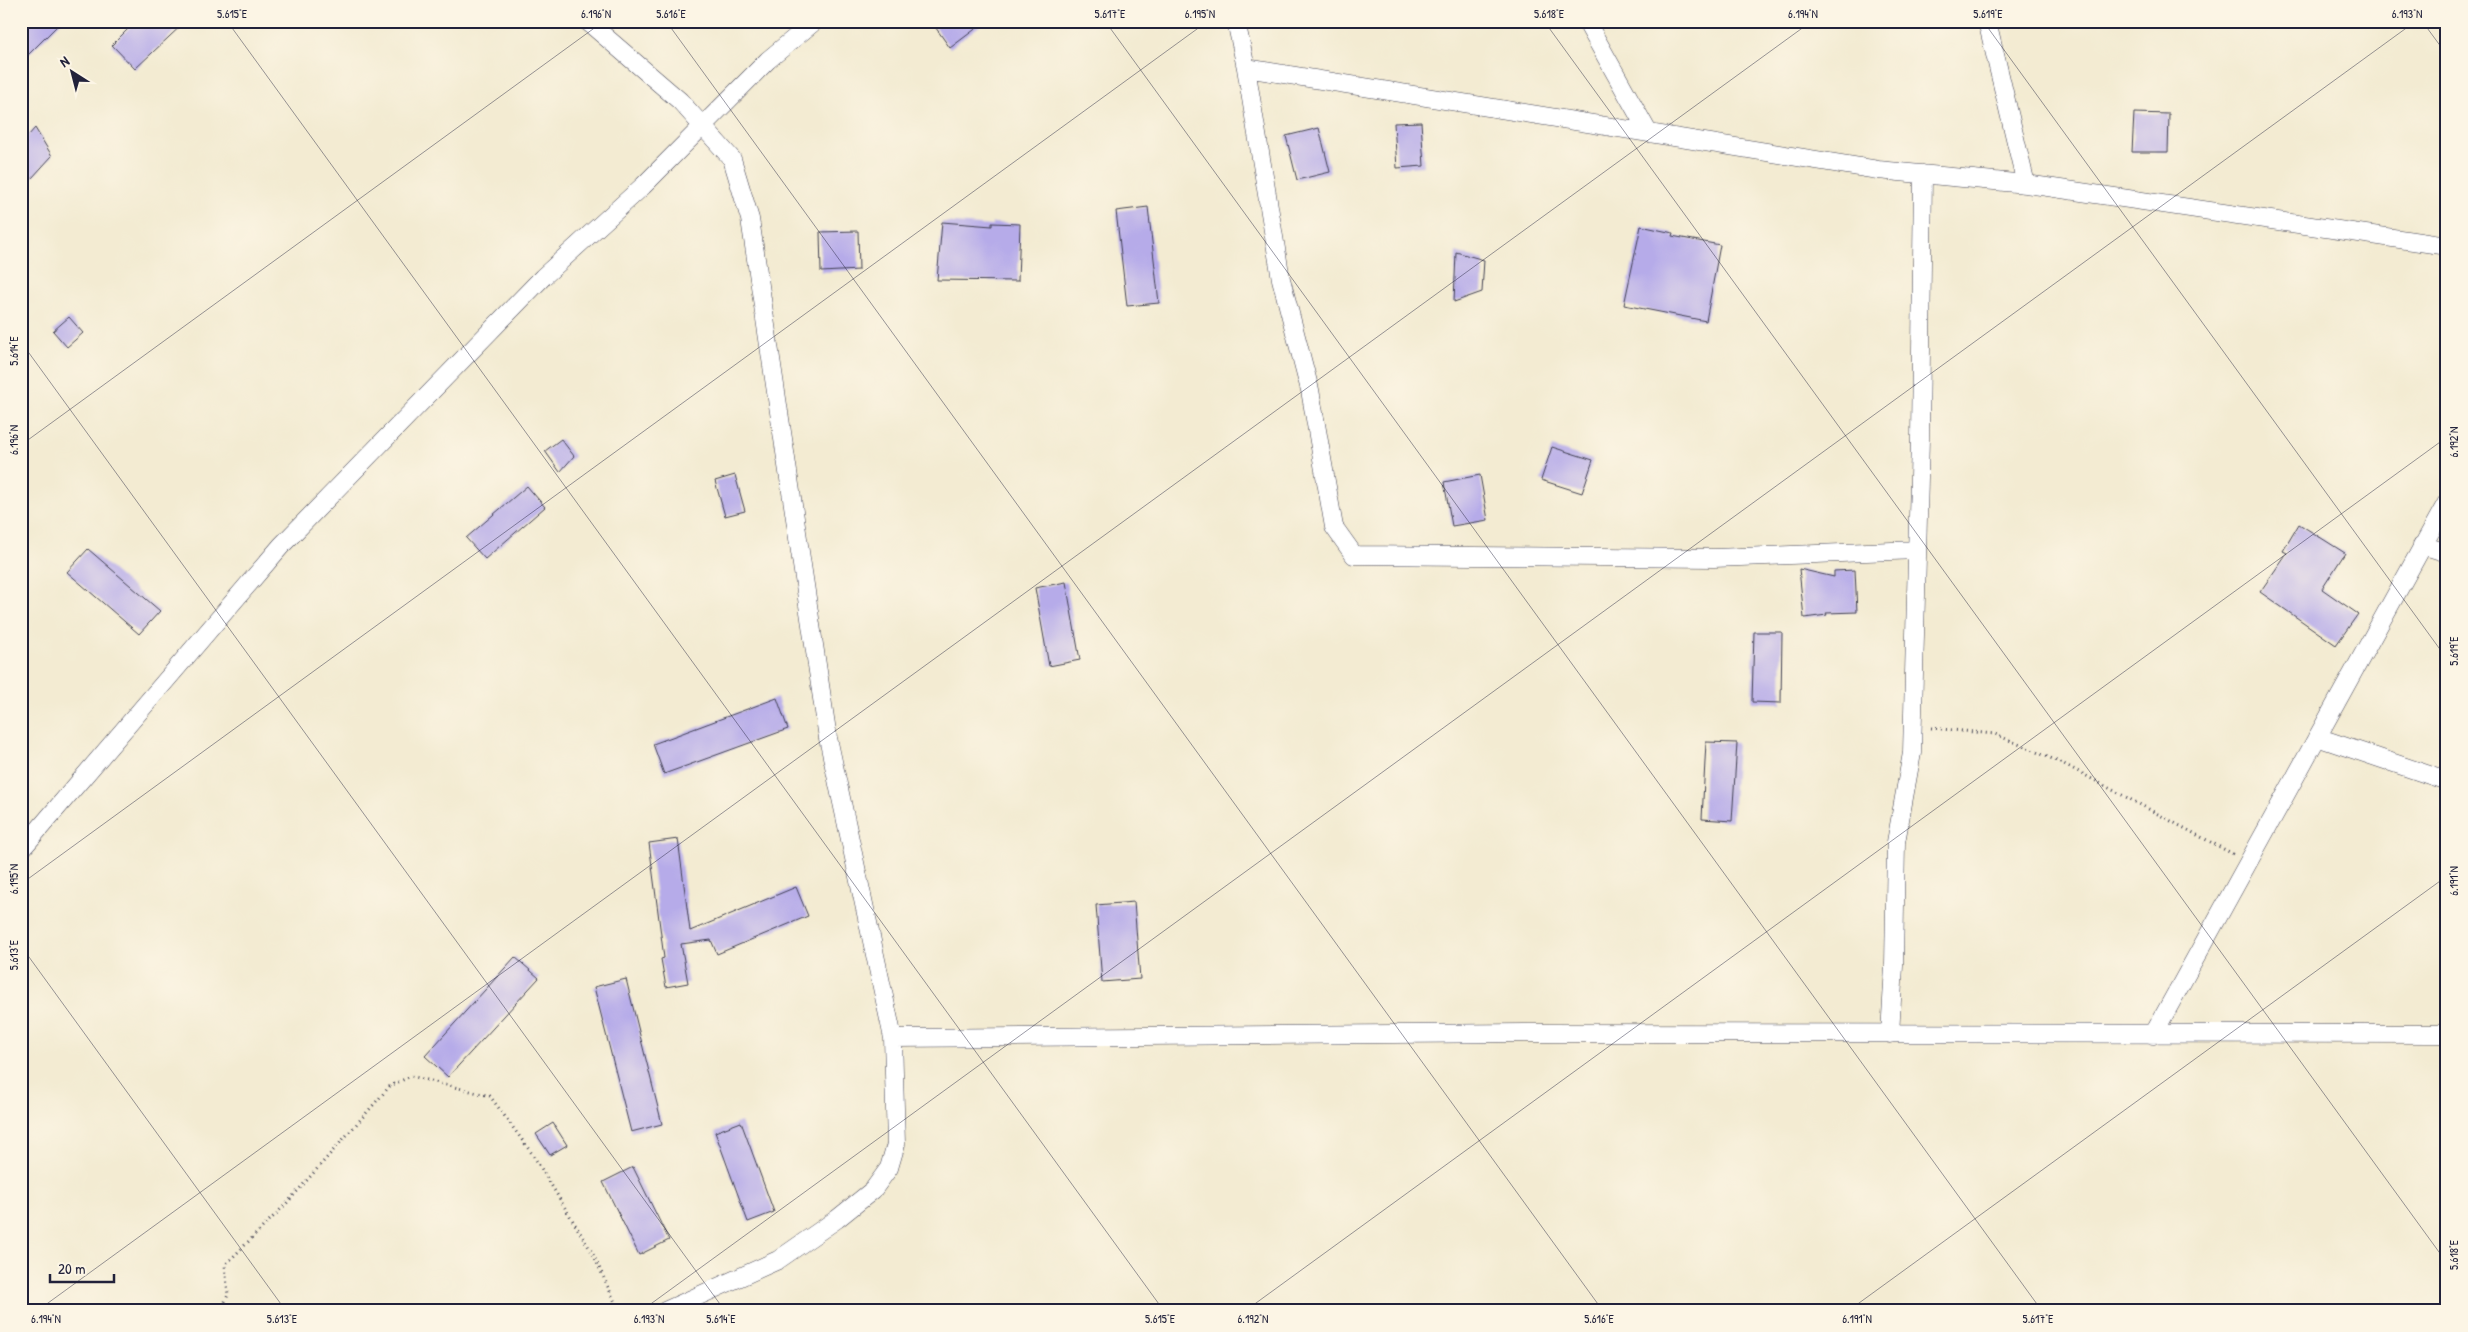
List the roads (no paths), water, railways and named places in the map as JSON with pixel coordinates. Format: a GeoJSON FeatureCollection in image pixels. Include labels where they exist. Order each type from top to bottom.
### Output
{"type":"FeatureCollection","features":[{"type":"Feature","properties":{"kind":"street"},"geometry":{"type":"LineString","coordinates":[[587,21],[633,59],[703,124],[732,159],[750,219],[828,738],[893,1038],[896,1144],[889,1168],[873,1190],[837,1219],[778,1260],[665,1311]]}},
{"type":"Feature","properties":{"kind":"street"},"geometry":{"type":"LineString","coordinates":[[21,850],[281,546],[543,277],[643,186],[768,60],[815,21]]}},
{"type":"Feature","properties":{"kind":"street"},"geometry":{"type":"LineString","coordinates":[[1236,21],[1246,68],[1282,279],[1310,390],[1334,527],[1354,555],[1714,558],[1917,550]]}},
{"type":"Feature","properties":{"kind":"street"},"geometry":{"type":"LineString","coordinates":[[1586,21],[1648,132]]}},
{"type":"Feature","properties":{"kind":"street"},"geometry":{"type":"LineString","coordinates":[[1987,21],[2026,184]]}},
{"type":"Feature","properties":{"kind":"street"},"geometry":{"type":"LineString","coordinates":[[1246,68],[1878,170],[2026,184],[2447,246]]}},
{"type":"Feature","properties":{"kind":"street"},"geometry":{"type":"LineString","coordinates":[[1890,1034],[1894,966],[1896,842],[1912,753],[1913,727],[1923,174]]}},
{"type":"Feature","properties":{"kind":"street"},"geometry":{"type":"LineString","coordinates":[[2153,1034],[2447,502]]}},
{"type":"Feature","properties":{"kind":"street"},"geometry":{"type":"LineString","coordinates":[[2422,545],[2447,553]]}},
{"type":"Feature","properties":{"kind":"street"},"geometry":{"type":"LineString","coordinates":[[2316,737],[2447,782]]}},
{"type":"Feature","properties":{"kind":"street"},"geometry":{"type":"LineString","coordinates":[[893,1038],[1524,1033],[2447,1034]]}}]}
